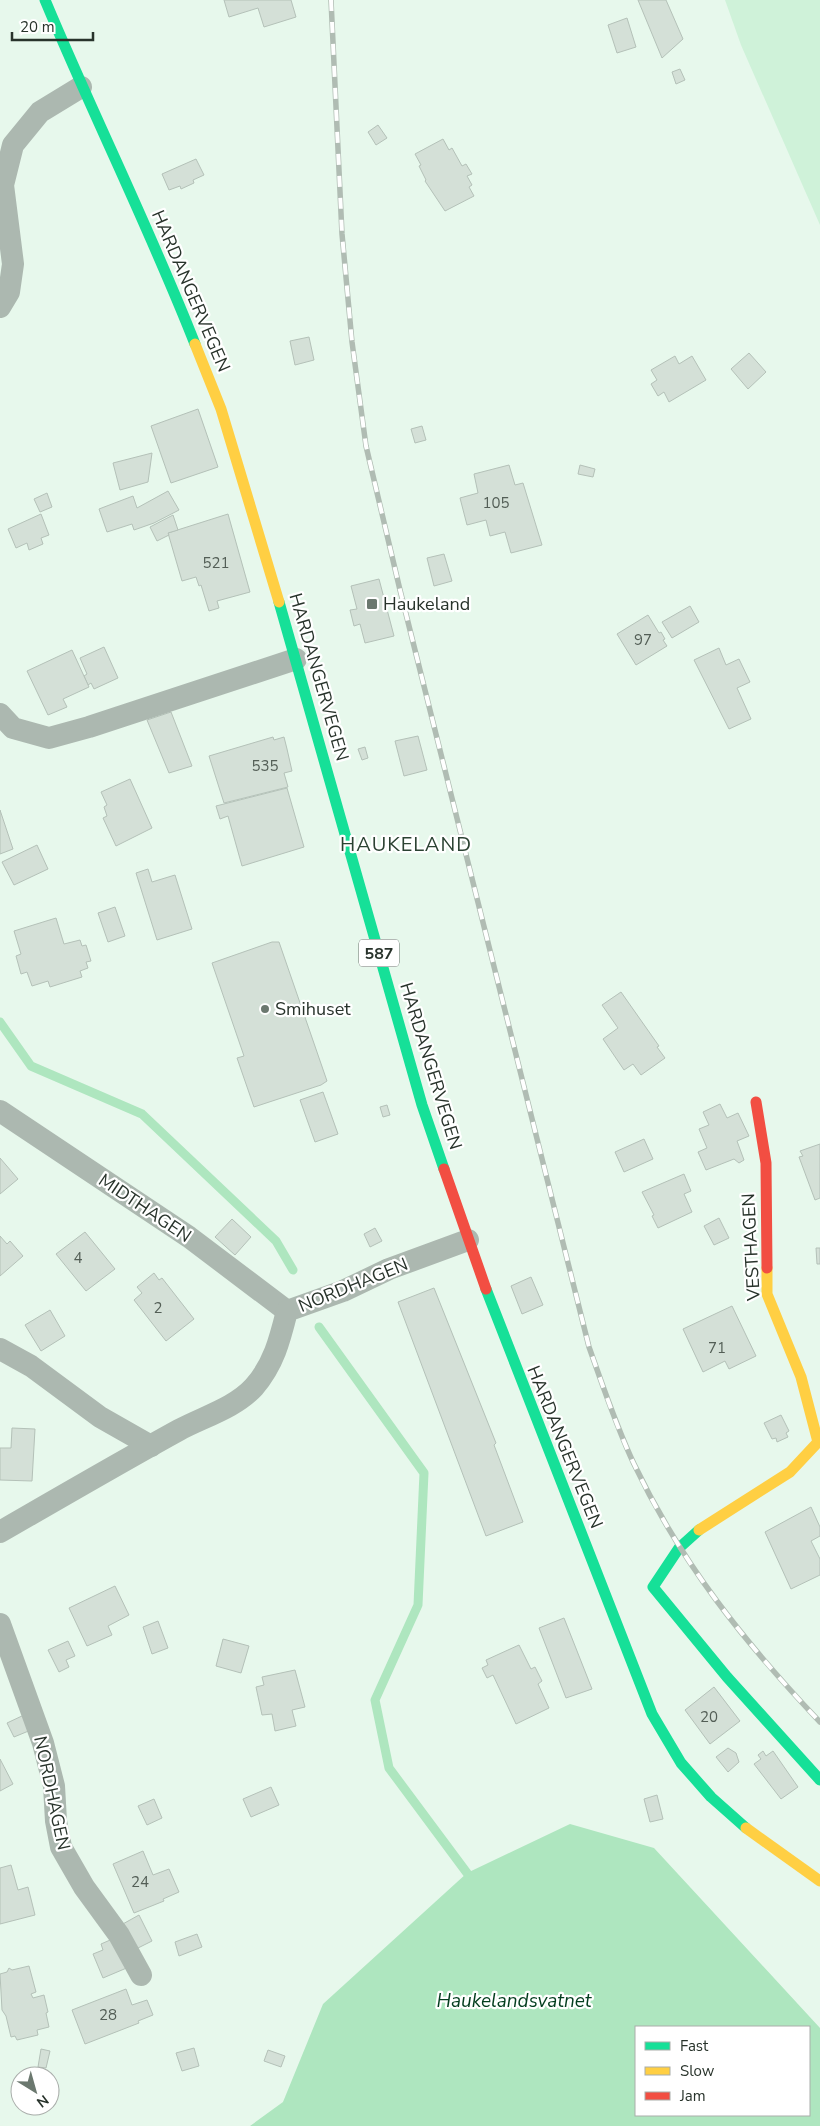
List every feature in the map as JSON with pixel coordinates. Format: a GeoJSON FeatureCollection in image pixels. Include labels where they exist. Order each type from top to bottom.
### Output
{"type":"FeatureCollection","features":[{"type":"Feature","properties":{"kind":"main road","name":"HARDANGERVEGEN"},"geometry":{"type":"LineString","coordinates":[[45,0],[81,87],[180,305],[221,409],[296,659],[422,1105],[498,1324],[636,1676],[652,1714],[682,1763],[721,1805],[756,1834],[820,1881]]}},
{"type":"Feature","properties":{"kind":"main road","name":"VESTHAGEN"},"geometry":{"type":"LineString","coordinates":[[756,1102],[766,1163],[767,1294],[801,1377],[808,1411],[819,1443],[790,1472],[696,1532],[679,1548],[653,1586],[727,1677],[820,1780]]}},
{"type":"Feature","properties":{"kind":"street"},"geometry":{"type":"LineString","coordinates":[[0,307],[9,292],[13,264],[2,185],[13,145],[40,112],[81,87]]}},
{"type":"Feature","properties":{"kind":"street"},"geometry":{"type":"LineString","coordinates":[[0,714],[14,728],[49,738],[89,727],[296,659]]}},
{"type":"Feature","properties":{"kind":"street","name":"MIDTHAGEN"},"geometry":{"type":"LineString","coordinates":[[0,1111],[189,1237],[287,1311]]}},
{"type":"Feature","properties":{"kind":"street","name":"NORDHAGEN"},"geometry":{"type":"LineString","coordinates":[[0,1532],[151,1446],[234,1403],[253,1388],[266,1372],[277,1351],[287,1311],[343,1291],[389,1269],[468,1240]]}},
{"type":"Feature","properties":{"kind":"street"},"geometry":{"type":"LineString","coordinates":[[0,1348],[31,1366],[100,1417],[151,1446]]}},
{"type":"Feature","properties":{"kind":"street","name":"NORDHAGEN"},"geometry":{"type":"LineString","coordinates":[[0,1624],[43,1743],[54,1786],[56,1821],[61,1846],[84,1887],[119,1935],[141,1976]]}},
{"type":"Feature","properties":{"kind":"shaded area"},"geometry":{"type":"Polygon","coordinates":[[[725,0],[820,0],[820,225],[741,45],[725,0]]]}},
{"type":"Feature","properties":{"kind":"water","name":"Haukelandsvatnet"},"geometry":{"type":"Polygon","coordinates":[[[570,1824],[654,1848],[820,2028],[820,2126],[250,2126],[283,2102],[323,2004],[467,1873],[570,1824]]]}},
{"type":"Feature","properties":{"kind":"building"},"geometry":{"type":"Polygon","coordinates":[[[224,0],[291,0],[296,17],[264,27],[258,8],[229,17],[224,0]]]}},
{"type":"Feature","properties":{"kind":"building"},"geometry":{"type":"Polygon","coordinates":[[[638,0],[666,0],[683,39],[662,58],[638,0]]]}},
{"type":"Feature","properties":{"kind":"building"},"geometry":{"type":"Polygon","coordinates":[[[627,18],[636,47],[617,53],[608,25],[627,18]]]}},
{"type":"Feature","properties":{"kind":"building"},"geometry":{"type":"Polygon","coordinates":[[[680,69],[685,80],[676,84],[672,72],[680,69]]]}},
{"type":"Feature","properties":{"kind":"building"},"geometry":{"type":"Polygon","coordinates":[[[378,125],[387,138],[376,145],[368,132],[378,125]]]}},
{"type":"Feature","properties":{"kind":"building"},"geometry":{"type":"Polygon","coordinates":[[[443,139],[449,150],[452,148],[462,166],[466,164],[472,174],[467,176],[472,185],[469,187],[474,196],[445,211],[425,181],[419,166],[421,165],[415,154],[443,139]]]}},
{"type":"Feature","properties":{"kind":"building"},"geometry":{"type":"Polygon","coordinates":[[[196,159],[204,175],[193,180],[194,183],[181,189],[180,186],[169,190],[162,174],[196,159]]]}},
{"type":"Feature","properties":{"kind":"building"},"geometry":{"type":"Polygon","coordinates":[[[309,337],[314,360],[295,365],[290,341],[309,337]]]}},
{"type":"Feature","properties":{"kind":"building"},"geometry":{"type":"Polygon","coordinates":[[[749,353],[766,372],[748,389],[731,369],[749,353]]]}},
{"type":"Feature","properties":{"kind":"building"},"geometry":{"type":"Polygon","coordinates":[[[675,356],[679,364],[692,356],[706,380],[669,402],[664,392],[658,396],[651,384],[657,380],[651,370],[675,356]]]}},
{"type":"Feature","properties":{"kind":"building"},"geometry":{"type":"Polygon","coordinates":[[[198,409],[218,467],[171,483],[151,426],[198,409]]]}},
{"type":"Feature","properties":{"kind":"building"},"geometry":{"type":"Polygon","coordinates":[[[422,426],[426,440],[415,443],[411,429],[422,426]]]}},
{"type":"Feature","properties":{"kind":"building"},"geometry":{"type":"Polygon","coordinates":[[[152,453],[148,482],[120,490],[113,463],[152,453]]]}},
{"type":"Feature","properties":{"kind":"building"},"geometry":{"type":"Polygon","coordinates":[[[509,465],[515,485],[523,483],[542,545],[511,553],[505,532],[490,536],[486,520],[467,525],[460,498],[478,493],[474,474],[509,465]]]}},
{"type":"Feature","properties":{"kind":"building"},"geometry":{"type":"Polygon","coordinates":[[[580,465],[595,469],[593,477],[578,474],[580,465]]]}},
{"type":"Feature","properties":{"kind":"building"},"geometry":{"type":"Polygon","coordinates":[[[168,491],[179,510],[154,523],[134,530],[132,524],[107,532],[99,509],[133,496],[137,508],[168,491]]]}},
{"type":"Feature","properties":{"kind":"building"},"geometry":{"type":"Polygon","coordinates":[[[47,493],[52,507],[40,512],[34,499],[47,493]]]}},
{"type":"Feature","properties":{"kind":"building"},"geometry":{"type":"Polygon","coordinates":[[[41,514],[49,535],[41,538],[43,544],[29,550],[27,543],[16,548],[8,529],[41,514]]]}},
{"type":"Feature","properties":{"kind":"building"},"geometry":{"type":"Polygon","coordinates":[[[228,514],[250,592],[217,601],[219,608],[209,611],[201,585],[199,586],[196,577],[182,581],[168,533],[228,514]]]}},
{"type":"Feature","properties":{"kind":"building"},"geometry":{"type":"Polygon","coordinates":[[[173,515],[178,530],[168,533],[169,535],[157,541],[150,527],[173,515]]]}},
{"type":"Feature","properties":{"kind":"building"},"geometry":{"type":"Polygon","coordinates":[[[444,554],[452,581],[434,586],[427,558],[444,554]]]}},
{"type":"Feature","properties":{"kind":"building"},"geometry":{"type":"Polygon","coordinates":[[[379,579],[394,636],[365,643],[360,624],[354,626],[350,610],[357,609],[351,586],[379,579]]]}},
{"type":"Feature","properties":{"kind":"building"},"geometry":{"type":"Polygon","coordinates":[[[690,606],[699,622],[672,638],[662,622],[690,606]]]}},
{"type":"Feature","properties":{"kind":"building"},"geometry":{"type":"Polygon","coordinates":[[[648,615],[659,633],[661,632],[667,646],[636,665],[617,634],[648,615]]]}},
{"type":"Feature","properties":{"kind":"building"},"geometry":{"type":"Polygon","coordinates":[[[104,647],[118,678],[94,689],[91,683],[88,685],[84,676],[87,674],[80,658],[104,647]]]}},
{"type":"Feature","properties":{"kind":"building"},"geometry":{"type":"Polygon","coordinates":[[[719,648],[726,665],[739,659],[750,682],[737,688],[751,719],[729,729],[694,660],[719,648]]]}},
{"type":"Feature","properties":{"kind":"building"},"geometry":{"type":"Polygon","coordinates":[[[72,650],[89,687],[63,699],[67,707],[48,715],[27,671],[72,650]]]}},
{"type":"Feature","properties":{"kind":"building"},"geometry":{"type":"Polygon","coordinates":[[[171,712],[192,766],[169,773],[147,720],[171,712]]]}},
{"type":"Feature","properties":{"kind":"building"},"geometry":{"type":"Polygon","coordinates":[[[418,736],[427,770],[404,776],[395,741],[418,736]]]}},
{"type":"Feature","properties":{"kind":"building"},"geometry":{"type":"Polygon","coordinates":[[[273,737],[274,740],[284,737],[292,771],[284,773],[288,787],[224,803],[209,756],[273,737]]]}},
{"type":"Feature","properties":{"kind":"building"},"geometry":{"type":"Polygon","coordinates":[[[365,747],[368,758],[362,760],[358,749],[365,747]]]}},
{"type":"Feature","properties":{"kind":"building"},"geometry":{"type":"Polygon","coordinates":[[[130,779],[152,828],[116,846],[103,818],[107,816],[104,807],[107,805],[101,792],[130,779]]]}},
{"type":"Feature","properties":{"kind":"building"},"geometry":{"type":"Polygon","coordinates":[[[287,788],[304,847],[242,866],[228,816],[220,819],[216,806],[287,788]]]}},
{"type":"Feature","properties":{"kind":"building"},"geometry":{"type":"Polygon","coordinates":[[[0,810],[13,849],[0,854],[0,810]]]}},
{"type":"Feature","properties":{"kind":"building"},"geometry":{"type":"Polygon","coordinates":[[[37,845],[48,869],[14,885],[2,862],[37,845]]]}},
{"type":"Feature","properties":{"kind":"building"},"geometry":{"type":"Polygon","coordinates":[[[148,869],[152,882],[175,875],[192,929],[157,940],[136,873],[148,869]]]}},
{"type":"Feature","properties":{"kind":"building"},"geometry":{"type":"Polygon","coordinates":[[[115,907],[125,936],[108,942],[98,913],[115,907]]]}},
{"type":"Feature","properties":{"kind":"building"},"geometry":{"type":"Polygon","coordinates":[[[56,918],[64,944],[80,940],[82,946],[86,945],[91,961],[86,962],[88,968],[80,971],[82,977],[50,987],[48,981],[32,986],[27,972],[21,974],[16,956],[21,954],[14,931],[56,918]]]}},
{"type":"Feature","properties":{"kind":"building","name":"Smihuset"},"geometry":{"type":"Polygon","coordinates":[[[272,942],[279,942],[327,1081],[321,1085],[254,1107],[237,1058],[244,1056],[212,963],[272,942]]]}},
{"type":"Feature","properties":{"kind":"building"},"geometry":{"type":"Polygon","coordinates":[[[621,992],[659,1046],[657,1047],[665,1058],[641,1075],[633,1064],[624,1070],[603,1039],[618,1028],[602,1005],[621,992]]]}},
{"type":"Feature","properties":{"kind":"building"},"geometry":{"type":"Polygon","coordinates":[[[323,1092],[338,1134],[315,1142],[300,1100],[323,1092]]]}},
{"type":"Feature","properties":{"kind":"building"},"geometry":{"type":"Polygon","coordinates":[[[720,1104],[727,1118],[738,1113],[749,1136],[737,1141],[744,1160],[739,1163],[734,1159],[706,1170],[698,1152],[707,1148],[699,1129],[709,1125],[703,1112],[720,1104]]]}},
{"type":"Feature","properties":{"kind":"building"},"geometry":{"type":"Polygon","coordinates":[[[387,1105],[390,1115],[383,1117],[380,1107],[387,1105]]]}},
{"type":"Feature","properties":{"kind":"building"},"geometry":{"type":"Polygon","coordinates":[[[644,1139],[653,1159],[624,1172],[615,1152],[644,1139]]]}},
{"type":"Feature","properties":{"kind":"building"},"geometry":{"type":"Polygon","coordinates":[[[820,1144],[820,1198],[815,1200],[799,1157],[803,1156],[800,1151],[820,1144]]]}},
{"type":"Feature","properties":{"kind":"building"},"geometry":{"type":"Polygon","coordinates":[[[0,1158],[18,1179],[0,1194],[0,1158]]]}},
{"type":"Feature","properties":{"kind":"building"},"geometry":{"type":"Polygon","coordinates":[[[684,1174],[691,1191],[684,1194],[692,1212],[658,1228],[652,1216],[654,1215],[642,1192],[684,1174]]]}},
{"type":"Feature","properties":{"kind":"building"},"geometry":{"type":"Polygon","coordinates":[[[719,1218],[729,1238],[714,1245],[704,1226],[719,1218]]]}},
{"type":"Feature","properties":{"kind":"building"},"geometry":{"type":"Polygon","coordinates":[[[232,1219],[251,1237],[235,1255],[215,1237],[232,1219]]]}},
{"type":"Feature","properties":{"kind":"building"},"geometry":{"type":"Polygon","coordinates":[[[375,1228],[382,1241],[370,1247],[364,1234],[375,1228]]]}},
{"type":"Feature","properties":{"kind":"building"},"geometry":{"type":"Polygon","coordinates":[[[85,1232],[115,1269],[86,1291],[56,1254],[85,1232]]]}},
{"type":"Feature","properties":{"kind":"building"},"geometry":{"type":"Polygon","coordinates":[[[0,1236],[7,1244],[10,1241],[23,1256],[0,1276],[0,1236]]]}},
{"type":"Feature","properties":{"kind":"building"},"geometry":{"type":"Polygon","coordinates":[[[816,1248],[820,1248],[820,1264],[817,1264],[816,1248]]]}},
{"type":"Feature","properties":{"kind":"building"},"geometry":{"type":"Polygon","coordinates":[[[154,1273],[159,1280],[162,1278],[194,1319],[166,1341],[134,1300],[142,1293],[137,1287],[154,1273]]]}},
{"type":"Feature","properties":{"kind":"building"},"geometry":{"type":"Polygon","coordinates":[[[531,1277],[543,1305],[522,1314],[511,1286],[531,1277]]]}},
{"type":"Feature","properties":{"kind":"building"},"geometry":{"type":"Polygon","coordinates":[[[434,1288],[496,1443],[494,1445],[523,1522],[486,1536],[398,1302],[434,1288]]]}},
{"type":"Feature","properties":{"kind":"building"},"geometry":{"type":"Polygon","coordinates":[[[732,1306],[756,1356],[729,1369],[725,1361],[703,1372],[683,1329],[732,1306]]]}},
{"type":"Feature","properties":{"kind":"building"},"geometry":{"type":"Polygon","coordinates":[[[50,1310],[65,1336],[41,1351],[25,1325],[50,1310]]]}},
{"type":"Feature","properties":{"kind":"building"},"geometry":{"type":"Polygon","coordinates":[[[781,1415],[789,1431],[786,1433],[788,1437],[777,1442],[776,1438],[772,1439],[764,1423],[781,1415]]]}},
{"type":"Feature","properties":{"kind":"building"},"geometry":{"type":"Polygon","coordinates":[[[12,1428],[35,1429],[32,1481],[0,1480],[0,1448],[11,1448],[12,1428]]]}},
{"type":"Feature","properties":{"kind":"building"},"geometry":{"type":"Polygon","coordinates":[[[811,1507],[820,1527],[820,1536],[811,1541],[820,1559],[820,1575],[791,1589],[765,1532],[811,1507]]]}},
{"type":"Feature","properties":{"kind":"building"},"geometry":{"type":"Polygon","coordinates":[[[115,1586],[129,1615],[108,1626],[112,1635],[87,1646],[69,1608],[115,1586]]]}},
{"type":"Feature","properties":{"kind":"building"},"geometry":{"type":"Polygon","coordinates":[[[564,1618],[592,1689],[566,1698],[539,1628],[564,1618]]]}},
{"type":"Feature","properties":{"kind":"building"},"geometry":{"type":"Polygon","coordinates":[[[158,1621],[168,1648],[152,1654],[143,1627],[158,1621]]]}},
{"type":"Feature","properties":{"kind":"building"},"geometry":{"type":"Polygon","coordinates":[[[223,1639],[249,1646],[241,1673],[216,1666],[223,1639]]]}},
{"type":"Feature","properties":{"kind":"building"},"geometry":{"type":"Polygon","coordinates":[[[68,1641],[75,1656],[66,1660],[69,1667],[59,1672],[48,1650],[68,1641]]]}},
{"type":"Feature","properties":{"kind":"building"},"geometry":{"type":"Polygon","coordinates":[[[519,1645],[531,1669],[535,1667],[542,1681],[538,1684],[549,1708],[516,1724],[493,1675],[487,1678],[482,1668],[488,1665],[486,1660],[519,1645]]]}},
{"type":"Feature","properties":{"kind":"building"},"geometry":{"type":"Polygon","coordinates":[[[295,1670],[305,1707],[292,1710],[296,1726],[275,1731],[272,1714],[262,1715],[256,1687],[264,1685],[262,1677],[295,1670]]]}},
{"type":"Feature","properties":{"kind":"building"},"geometry":{"type":"Polygon","coordinates":[[[714,1687],[740,1721],[710,1744],[685,1710],[714,1687]]]}},
{"type":"Feature","properties":{"kind":"building"},"geometry":{"type":"Polygon","coordinates":[[[24,1715],[31,1730],[14,1737],[7,1723],[24,1715]]]}},
{"type":"Feature","properties":{"kind":"building"},"geometry":{"type":"Polygon","coordinates":[[[728,1748],[736,1753],[739,1762],[728,1772],[716,1757],[728,1748]]]}},
{"type":"Feature","properties":{"kind":"building"},"geometry":{"type":"Polygon","coordinates":[[[763,1751],[766,1756],[773,1751],[798,1787],[781,1799],[754,1764],[761,1759],[758,1755],[763,1751]]]}},
{"type":"Feature","properties":{"kind":"building"},"geometry":{"type":"Polygon","coordinates":[[[0,1759],[13,1784],[0,1791],[0,1759]]]}},
{"type":"Feature","properties":{"kind":"building"},"geometry":{"type":"Polygon","coordinates":[[[271,1787],[279,1805],[251,1817],[243,1799],[271,1787]]]}},
{"type":"Feature","properties":{"kind":"building"},"geometry":{"type":"Polygon","coordinates":[[[657,1795],[663,1819],[650,1822],[644,1799],[657,1795]]]}},
{"type":"Feature","properties":{"kind":"building"},"geometry":{"type":"Polygon","coordinates":[[[154,1799],[162,1818],[147,1825],[138,1806],[154,1799]]]}},
{"type":"Feature","properties":{"kind":"building"},"geometry":{"type":"Polygon","coordinates":[[[143,1851],[153,1875],[169,1869],[179,1892],[163,1899],[164,1901],[134,1913],[113,1864],[143,1851]]]}},
{"type":"Feature","properties":{"kind":"building"},"geometry":{"type":"Polygon","coordinates":[[[11,1865],[18,1890],[28,1887],[35,1915],[0,1924],[0,1868],[11,1865]]]}},
{"type":"Feature","properties":{"kind":"building"},"geometry":{"type":"Polygon","coordinates":[[[139,1915],[152,1941],[134,1950],[121,1925],[139,1915]]]}},
{"type":"Feature","properties":{"kind":"building"},"geometry":{"type":"Polygon","coordinates":[[[197,1934],[202,1947],[179,1956],[175,1942],[197,1934]]]}},
{"type":"Feature","properties":{"kind":"building"},"geometry":{"type":"Polygon","coordinates":[[[117,1937],[129,1967],[103,1978],[93,1954],[103,1950],[101,1944],[117,1937]]]}},
{"type":"Feature","properties":{"kind":"building"},"geometry":{"type":"Polygon","coordinates":[[[29,1966],[36,1992],[31,1994],[33,1998],[44,1995],[49,2027],[37,2030],[38,2035],[17,2040],[15,2036],[11,2037],[6,2016],[2,2010],[0,1974],[7,1972],[9,1968],[12,1970],[29,1966]]]}},
{"type":"Feature","properties":{"kind":"building"},"geometry":{"type":"Polygon","coordinates":[[[126,1989],[132,2005],[147,2000],[153,2015],[138,2021],[139,2023],[85,2044],[72,2010],[126,1989]]]}},
{"type":"Feature","properties":{"kind":"building"},"geometry":{"type":"Polygon","coordinates":[[[194,2048],[199,2066],[182,2071],[176,2053],[194,2048]]]}},
{"type":"Feature","properties":{"kind":"building"},"geometry":{"type":"Polygon","coordinates":[[[41,2049],[50,2051],[46,2066],[38,2066],[41,2049]]]}},
{"type":"Feature","properties":{"kind":"building"},"geometry":{"type":"Polygon","coordinates":[[[268,2050],[285,2056],[281,2067],[264,2061],[268,2050]]]}},
{"type":"Feature","properties":{"kind":"waterway"},"geometry":{"type":"LineString","coordinates":[[0,1022],[31,1066],[142,1114],[276,1241],[293,1270]]}},
{"type":"Feature","properties":{"kind":"waterway"},"geometry":{"type":"LineString","coordinates":[[319,1327],[424,1473],[418,1605],[375,1700],[389,1768],[467,1873]]}},
{"type":"Feature","properties":{"kind":"railway"},"geometry":{"type":"LineString","coordinates":[[331,0],[342,234],[352,342],[366,446],[400,590],[589,1347],[627,1450],[672,1535],[716,1600],[741,1632],[820,1722]]}},
{"type":"Feature","properties":{"kind":"traffic: fast"},"geometry":{"type":"LineString","coordinates":[[45,0],[159,257],[195,344]]}},
{"type":"Feature","properties":{"kind":"traffic: fast"},"geometry":{"type":"LineString","coordinates":[[279,602],[422,1105],[444,1169]]}},
{"type":"Feature","properties":{"kind":"traffic: fast"},"geometry":{"type":"LineString","coordinates":[[486,1289],[652,1714],[681,1763],[711,1797],[746,1828]]}},
{"type":"Feature","properties":{"kind":"traffic: fast"},"geometry":{"type":"LineString","coordinates":[[699,1530],[679,1548],[653,1587],[727,1677],[820,1780]]}},
{"type":"Feature","properties":{"kind":"traffic: slow"},"geometry":{"type":"LineString","coordinates":[[195,344],[221,409],[279,602]]}},
{"type":"Feature","properties":{"kind":"traffic: slow"},"geometry":{"type":"LineString","coordinates":[[699,1530],[790,1472],[818,1442],[801,1377],[767,1294],[767,1268]]}},
{"type":"Feature","properties":{"kind":"traffic: slow"},"geometry":{"type":"LineString","coordinates":[[746,1828],[820,1881]]}},
{"type":"Feature","properties":{"kind":"traffic: jam"},"geometry":{"type":"LineString","coordinates":[[756,1102],[766,1163],[767,1268]]}},
{"type":"Feature","properties":{"kind":"traffic: jam"},"geometry":{"type":"LineString","coordinates":[[444,1169],[486,1289]]}},
{"type":"Feature","properties":{"kind":"place","name":"Haukeland"},"geometry":{"type":"Point","coordinates":[372,604]}},
{"type":"Feature","properties":{"kind":"place","name":"Smihuset"},"geometry":{"type":"Point","coordinates":[265,1009]}},
{"type":"Feature","properties":{"kind":"district","name":"HAUKELAND"},"geometry":{"type":"Point","coordinates":[406,844]}}]}
